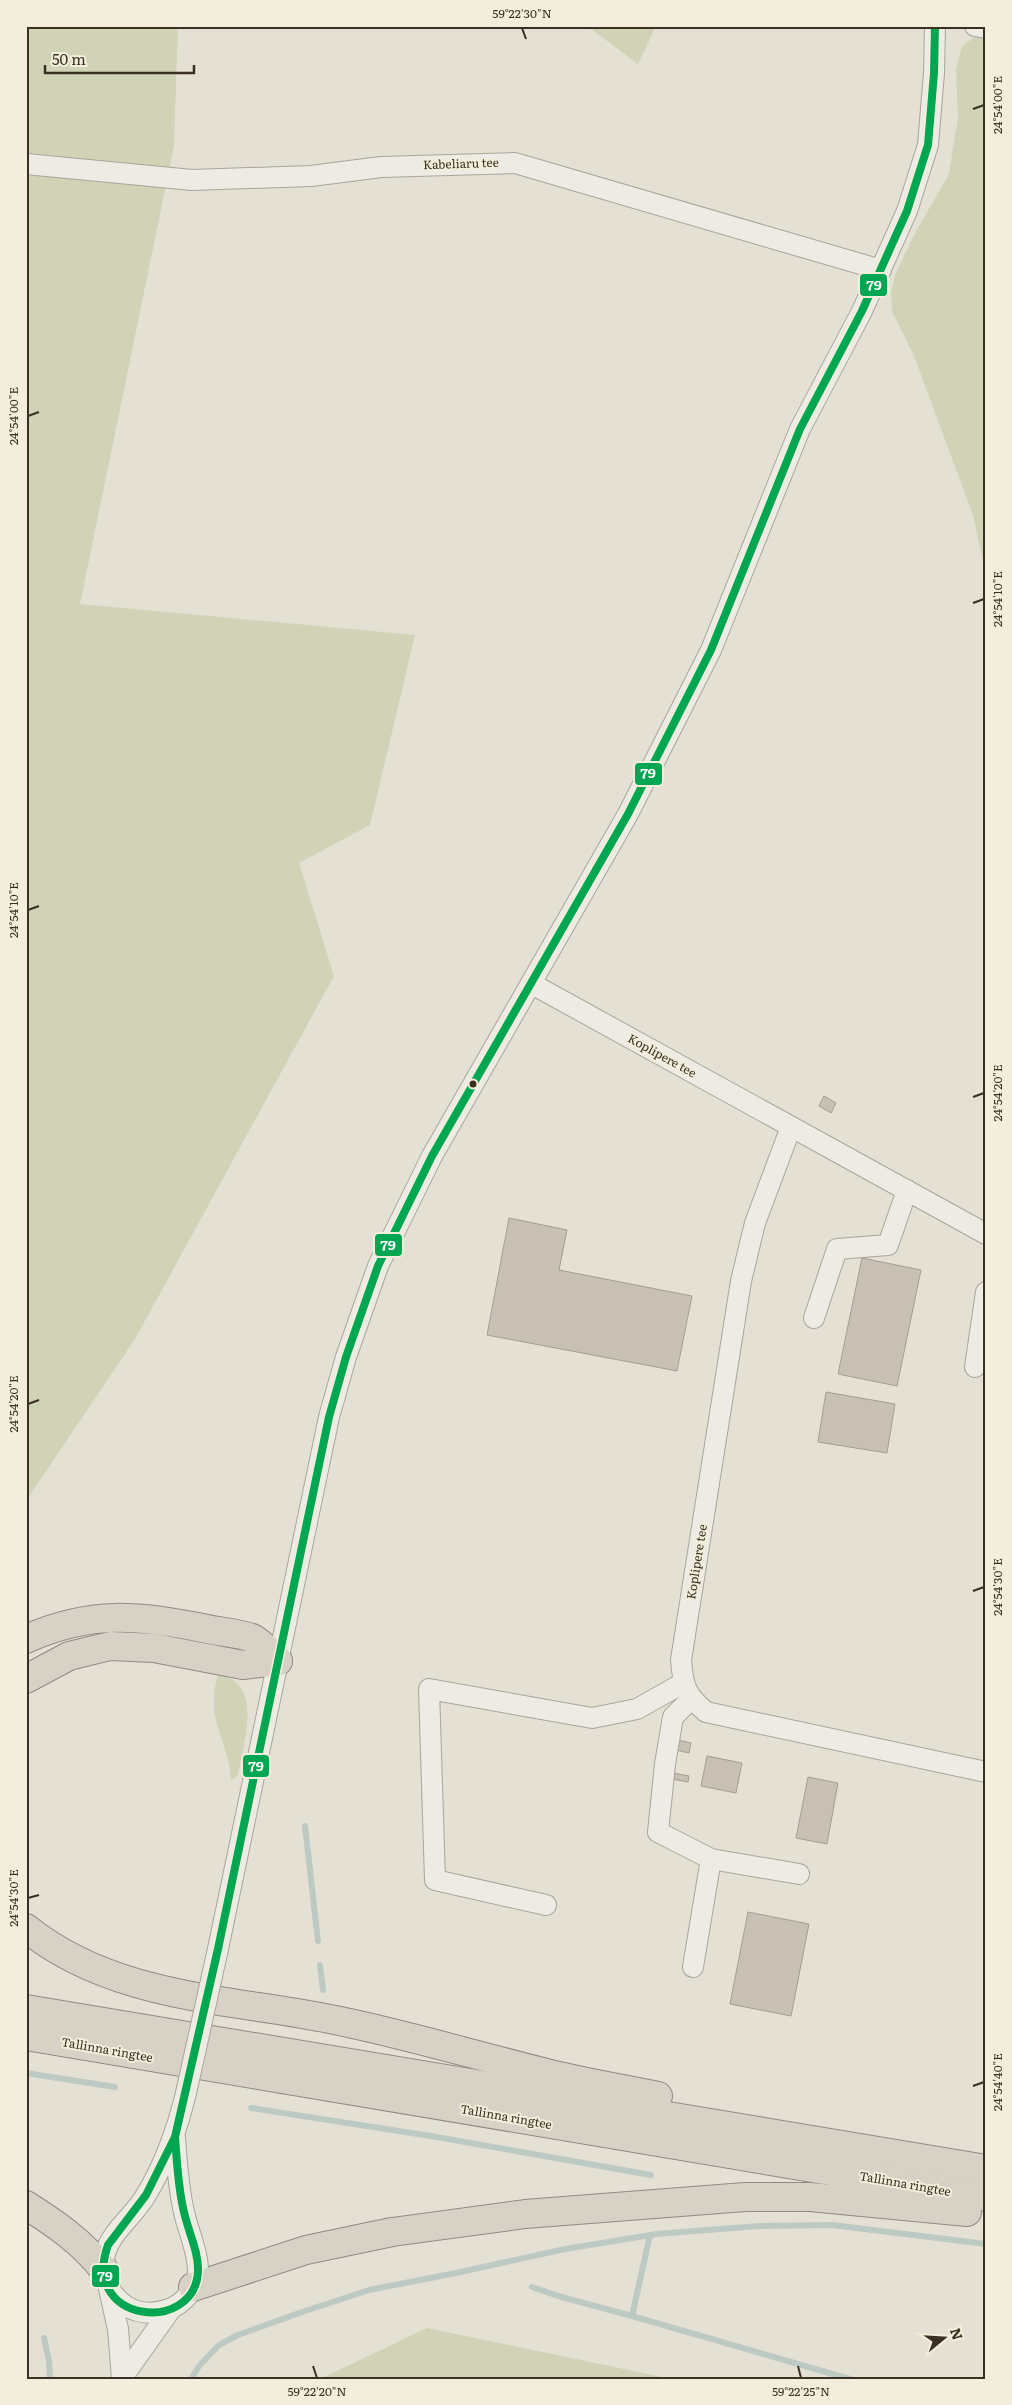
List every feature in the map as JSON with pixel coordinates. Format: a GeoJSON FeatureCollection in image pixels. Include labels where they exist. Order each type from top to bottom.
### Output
{"type":"FeatureCollection","features":[{"type":"Feature","properties":{"kind":"highway"},"geometry":{"type":"LineString","coordinates":[[26,1639],[46,1630],[82,1621],[122,1616],[160,1619],[253,1639],[278,1661]]}},
{"type":"Feature","properties":{"kind":"highway"},"geometry":{"type":"LineString","coordinates":[[26,1679],[69,1656],[110,1646],[186,1653],[243,1665],[278,1661]]}},
{"type":"Feature","properties":{"kind":"highway"},"geometry":{"type":"LineString","coordinates":[[26,1928],[47,1945],[100,1972],[158,1990],[348,2022],[546,2073],[727,2111],[875,2150]]}},
{"type":"Feature","properties":{"kind":"highway"},"geometry":{"type":"LineString","coordinates":[[26,2009],[986,2169]]}},
{"type":"Feature","properties":{"kind":"highway","name":"Tallinna ringtee"},"geometry":{"type":"LineString","coordinates":[[26,2036],[986,2197]]}},
{"type":"Feature","properties":{"kind":"highway"},"geometry":{"type":"LineString","coordinates":[[194,2287],[306,2250],[392,2232],[525,2214],[726,2198],[782,2197],[859,2201],[986,2215]]}},
{"type":"Feature","properties":{"kind":"highway"},"geometry":{"type":"LineString","coordinates":[[26,2205],[71,2235],[90,2253],[107,2280]]}},
{"type":"Feature","properties":{"kind":"street"},"geometry":{"type":"LineString","coordinates":[[122,2379],[118,2329],[107,2280],[108,2245],[146,2195],[175,2136],[218,1949],[329,1417],[346,1357],[378,1266],[432,1156],[628,814],[711,650],[800,429],[862,311],[881,270],[907,211],[928,145],[934,74],[935,26]]}},
{"type":"Feature","properties":{"kind":"street"},"geometry":{"type":"LineString","coordinates":[[975,26],[986,28]]}},
{"type":"Feature","properties":{"kind":"street","name":"Kabeliaru tee"},"geometry":{"type":"LineString","coordinates":[[26,164],[192,180],[311,176],[381,166],[516,163],[881,270]]}},
{"type":"Feature","properties":{"kind":"street","name":"Koplipere tee"},"geometry":{"type":"LineString","coordinates":[[532,984],[986,1234]]}},
{"type":"Feature","properties":{"kind":"street","name":"Koplipere tee"},"geometry":{"type":"LineString","coordinates":[[687,1691],[681,1660],[741,1281],[755,1223],[791,1127]]}},
{"type":"Feature","properties":{"kind":"street"},"geometry":{"type":"LineString","coordinates":[[814,1318],[837,1249],[888,1245],[907,1190]]}},
{"type":"Feature","properties":{"kind":"street"},"geometry":{"type":"LineString","coordinates":[[975,1367],[986,1292]]}},
{"type":"Feature","properties":{"kind":"street"},"geometry":{"type":"LineString","coordinates":[[546,1905],[436,1880],[429,1689],[592,1718],[637,1709],[687,1691]]}},
{"type":"Feature","properties":{"kind":"street"},"geometry":{"type":"LineString","coordinates":[[687,1691],[706,1712],[986,1772]]}},
{"type":"Feature","properties":{"kind":"street"},"geometry":{"type":"LineString","coordinates":[[687,1691],[674,1717],[665,1764],[658,1832],[711,1859],[799,1874]]}},
{"type":"Feature","properties":{"kind":"street"},"geometry":{"type":"LineString","coordinates":[[693,1967],[711,1859]]}},
{"type":"Feature","properties":{"kind":"street"},"geometry":{"type":"LineString","coordinates":[[122,2379],[171,2309],[187,2297],[194,2287],[198,2272],[183,2212],[175,2136]]}},
{"type":"Feature","properties":{"kind":"street"},"geometry":{"type":"LineString","coordinates":[[107,2280],[120,2302],[136,2311],[156,2313],[171,2309]]}},
{"type":"Feature","properties":{"kind":"green space"},"geometry":{"type":"Polygon","coordinates":[[[26,26],[178,26],[174,146],[80,604],[415,635],[370,825],[299,863],[334,976],[135,1339],[26,1501],[26,26]]]}},
{"type":"Feature","properties":{"kind":"green space"},"geometry":{"type":"Polygon","coordinates":[[[587,26],[656,26],[638,64],[587,26]]]}},
{"type":"Feature","properties":{"kind":"green space"},"geometry":{"type":"Polygon","coordinates":[[[986,29],[986,575],[973,515],[914,356],[892,311],[891,293],[895,275],[914,235],[949,174],[958,118],[956,70],[962,46],[986,29]]]}},
{"type":"Feature","properties":{"kind":"green space"},"geometry":{"type":"Polygon","coordinates":[[[218,1674],[233,1680],[242,1689],[248,1716],[238,1775],[231,1781],[229,1763],[214,1709],[218,1674]]]}},
{"type":"Feature","properties":{"kind":"green space"},"geometry":{"type":"Polygon","coordinates":[[[427,2328],[672,2379],[320,2379],[427,2328]]]}},
{"type":"Feature","properties":{"kind":"building"},"geometry":{"type":"Polygon","coordinates":[[[824,1096],[836,1103],[831,1113],[819,1106],[824,1096]]]}},
{"type":"Feature","properties":{"kind":"building"},"geometry":{"type":"Polygon","coordinates":[[[509,1218],[567,1230],[559,1270],[692,1296],[677,1371],[487,1335],[509,1218]]]}},
{"type":"Feature","properties":{"kind":"building"},"geometry":{"type":"Polygon","coordinates":[[[862,1258],[921,1270],[897,1386],[838,1374],[862,1258]]]}},
{"type":"Feature","properties":{"kind":"building"},"geometry":{"type":"Polygon","coordinates":[[[826,1392],[895,1404],[887,1453],[818,1442],[826,1392]]]}},
{"type":"Feature","properties":{"kind":"building"},"geometry":{"type":"Polygon","coordinates":[[[678,1740],[691,1743],[689,1753],[676,1750],[678,1740]]]}},
{"type":"Feature","properties":{"kind":"building"},"geometry":{"type":"Polygon","coordinates":[[[707,1756],[742,1763],[736,1793],[701,1786],[707,1756]]]}},
{"type":"Feature","properties":{"kind":"building"},"geometry":{"type":"Polygon","coordinates":[[[673,1773],[689,1776],[688,1782],[672,1779],[673,1773]]]}},
{"type":"Feature","properties":{"kind":"building"},"geometry":{"type":"Polygon","coordinates":[[[808,1777],[838,1783],[827,1844],[796,1838],[808,1777]]]}},
{"type":"Feature","properties":{"kind":"building"},"geometry":{"type":"Polygon","coordinates":[[[748,1912],[809,1924],[791,2016],[730,2004],[748,1912]]]}},
{"type":"Feature","properties":{"kind":"waterway"},"geometry":{"type":"LineString","coordinates":[[305,1826],[318,1941]]}},
{"type":"Feature","properties":{"kind":"waterway"},"geometry":{"type":"LineString","coordinates":[[320,1965],[323,1990]]}},
{"type":"Feature","properties":{"kind":"waterway"},"geometry":{"type":"LineString","coordinates":[[26,2073],[115,2087]]}},
{"type":"Feature","properties":{"kind":"waterway"},"geometry":{"type":"LineString","coordinates":[[251,2108],[431,2136],[651,2175]]}},
{"type":"Feature","properties":{"kind":"waterway"},"geometry":{"type":"LineString","coordinates":[[191,2379],[199,2366],[219,2345],[238,2335],[302,2312],[369,2290],[565,2249],[657,2234],[759,2226],[832,2225],[986,2244]]}},
{"type":"Feature","properties":{"kind":"waterway"},"geometry":{"type":"LineString","coordinates":[[650,2235],[632,2316],[850,2379]]}},
{"type":"Feature","properties":{"kind":"waterway"},"geometry":{"type":"LineString","coordinates":[[532,2287],[632,2316]]}},
{"type":"Feature","properties":{"kind":"waterway"},"geometry":{"type":"LineString","coordinates":[[44,2338],[49,2361],[50,2379]]}},
{"type":"Feature","properties":{"kind":"transit line","name":"79"},"geometry":{"type":"LineString","coordinates":[[175,2137],[180,2194],[197,2257],[198,2272],[192,2292],[178,2305],[160,2312],[141,2311],[123,2304],[110,2291],[104,2271],[108,2245],[146,2195],[175,2137],[218,1949],[329,1417],[346,1357],[378,1266],[432,1156],[628,814],[711,650],[800,429],[862,311],[907,211],[928,145],[934,73],[935,26]]}}]}
